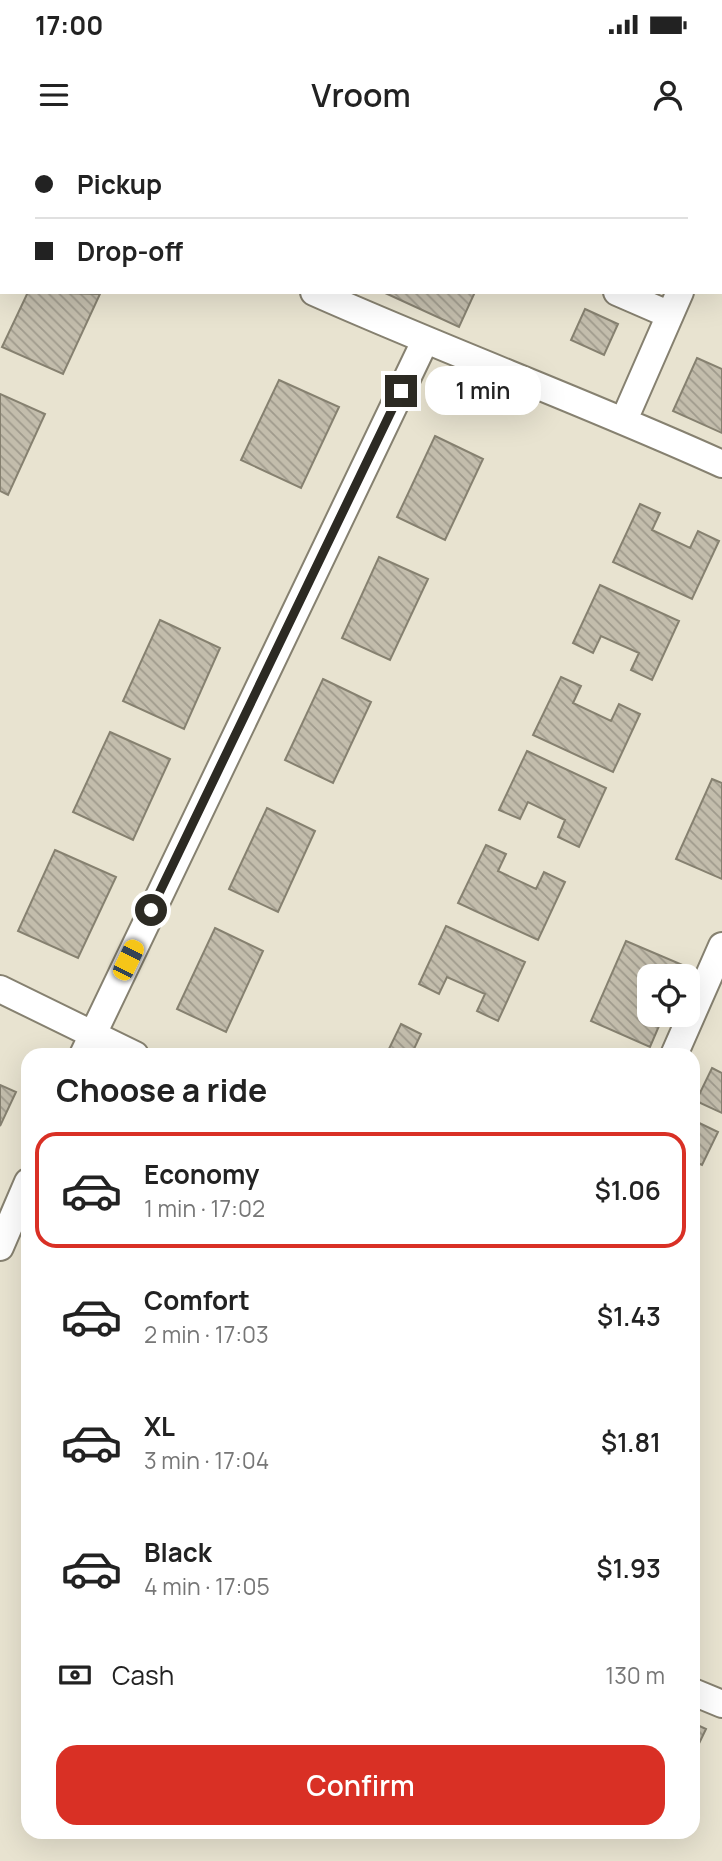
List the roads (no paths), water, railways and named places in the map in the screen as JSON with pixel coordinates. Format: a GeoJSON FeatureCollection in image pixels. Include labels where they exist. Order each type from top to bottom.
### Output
{"type":"FeatureCollection","features":[{"type":"Feature","properties":{"kind":"street"},"geometry":{"type":"LineString","coordinates":[[319,294],[425,341],[624,420],[722,464]]}},
{"type":"Feature","properties":{"kind":"street"},"geometry":{"type":"LineString","coordinates":[[624,420],[675,304],[627,294]]}},
{"type":"Feature","properties":{"kind":"street"},"geometry":{"type":"LineString","coordinates":[[0,989],[87,1045],[425,341]]}},
{"type":"Feature","properties":{"kind":"street"},"geometry":{"type":"LineString","coordinates":[[677,1048],[722,946]]}},
{"type":"Feature","properties":{"kind":"street"},"geometry":{"type":"LineString","coordinates":[[0,1247],[21,1198]]}},
{"type":"Feature","properties":{"kind":"street"},"geometry":{"type":"LineString","coordinates":[[700,1695],[722,1704]]}}]}
